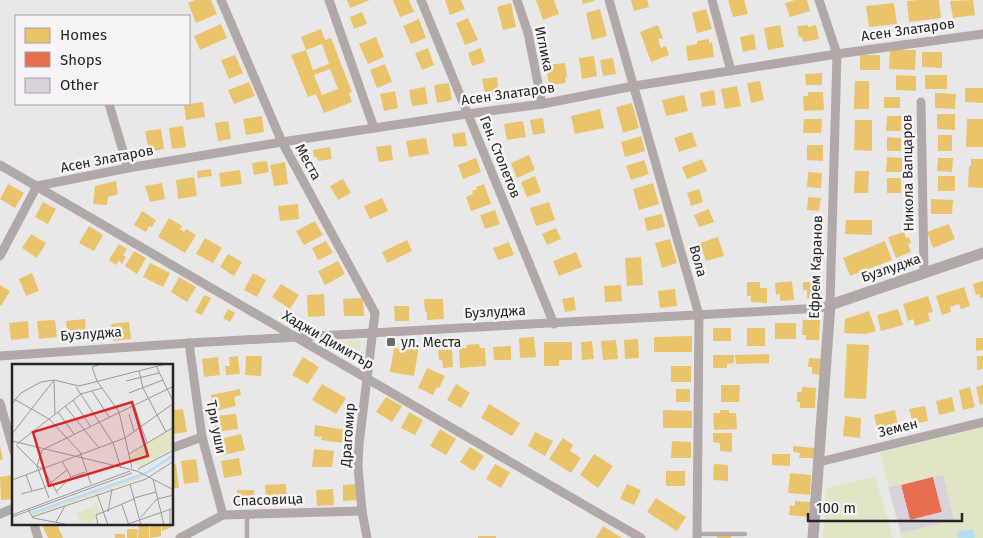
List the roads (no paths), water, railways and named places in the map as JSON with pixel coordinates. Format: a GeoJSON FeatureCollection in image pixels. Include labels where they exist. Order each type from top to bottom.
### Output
{"type":"FeatureCollection","features":[{"type":"Feature","properties":{"kind":"street","name":"Места"},"geometry":{"type":"LineString","coordinates":[[221,0],[282,142],[375,313],[372,333]]}},
{"type":"Feature","properties":{"kind":"street"},"geometry":{"type":"LineString","coordinates":[[329,0],[374,128]]}},
{"type":"Feature","properties":{"kind":"street","name":"Ген. Столетов"},"geometry":{"type":"LineString","coordinates":[[421,0],[554,324]]}},
{"type":"Feature","properties":{"kind":"street","name":"Иглика"},"geometry":{"type":"LineString","coordinates":[[518,0],[528,33],[542,104]]}},
{"type":"Feature","properties":{"kind":"street","name":"Вола"},"geometry":{"type":"LineString","coordinates":[[609,0],[699,315],[697,536]]}},
{"type":"Feature","properties":{"kind":"street"},"geometry":{"type":"LineString","coordinates":[[712,0],[731,71]]}},
{"type":"Feature","properties":{"kind":"street","name":"Ефрем Каранов"},"geometry":{"type":"LineString","coordinates":[[813,538],[830,305],[837,54],[819,0]]}},
{"type":"Feature","properties":{"kind":"street","name":"Асен Златаров"},"geometry":{"type":"LineString","coordinates":[[37,186],[128,168],[282,142],[542,104],[634,86],[837,54],[983,34]]}},
{"type":"Feature","properties":{"kind":"street","name":"Никола Вапцаров"},"geometry":{"type":"LineString","coordinates":[[921,102],[924,272]]}},
{"type":"Feature","properties":{"kind":"street"},"geometry":{"type":"LineString","coordinates":[[109,105],[128,168]]}},
{"type":"Feature","properties":{"kind":"street","name":"Хаджи Димитър"},"geometry":{"type":"LineString","coordinates":[[0,165],[641,538]]}},
{"type":"Feature","properties":{"kind":"street"},"geometry":{"type":"LineString","coordinates":[[0,256],[37,186]]}},
{"type":"Feature","properties":{"kind":"street","name":"Бузлуджа"},"geometry":{"type":"LineString","coordinates":[[0,356],[189,343],[821,308],[983,252]]}},
{"type":"Feature","properties":{"kind":"street","name":"Драгомир"},"geometry":{"type":"LineString","coordinates":[[367,538],[358,467],[372,333]]}},
{"type":"Feature","properties":{"kind":"street","name":"Три уши"},"geometry":{"type":"LineString","coordinates":[[189,343],[202,436],[223,514]]}},
{"type":"Feature","properties":{"kind":"street"},"geometry":{"type":"LineString","coordinates":[[0,403],[12,445]]}},
{"type":"Feature","properties":{"kind":"street","name":"Земен"},"geometry":{"type":"LineString","coordinates":[[819,462],[983,422]]}},
{"type":"Feature","properties":{"kind":"street"},"geometry":{"type":"LineString","coordinates":[[174,447],[202,436]]}},
{"type":"Feature","properties":{"kind":"street"},"geometry":{"type":"LineString","coordinates":[[0,514],[12,509]]}},
{"type":"Feature","properties":{"kind":"street","name":"Спасовица"},"geometry":{"type":"LineString","coordinates":[[180,538],[223,514],[362,510]]}},
{"type":"Feature","properties":{"kind":"lane"},"geometry":{"type":"LineString","coordinates":[[247,514],[247,538]]}},
{"type":"Feature","properties":{"kind":"lane"},"geometry":{"type":"LineString","coordinates":[[697,536],[745,534]]}},
{"type":"Feature","properties":{"kind":"water"},"geometry":{"type":"Polygon","coordinates":[[[973,529],[975,538],[958,538],[956,532],[973,529]]]}},
{"type":"Feature","properties":{"kind":"place","name":"ул. Места"},"geometry":{"type":"Point","coordinates":[391,342]}}]}
